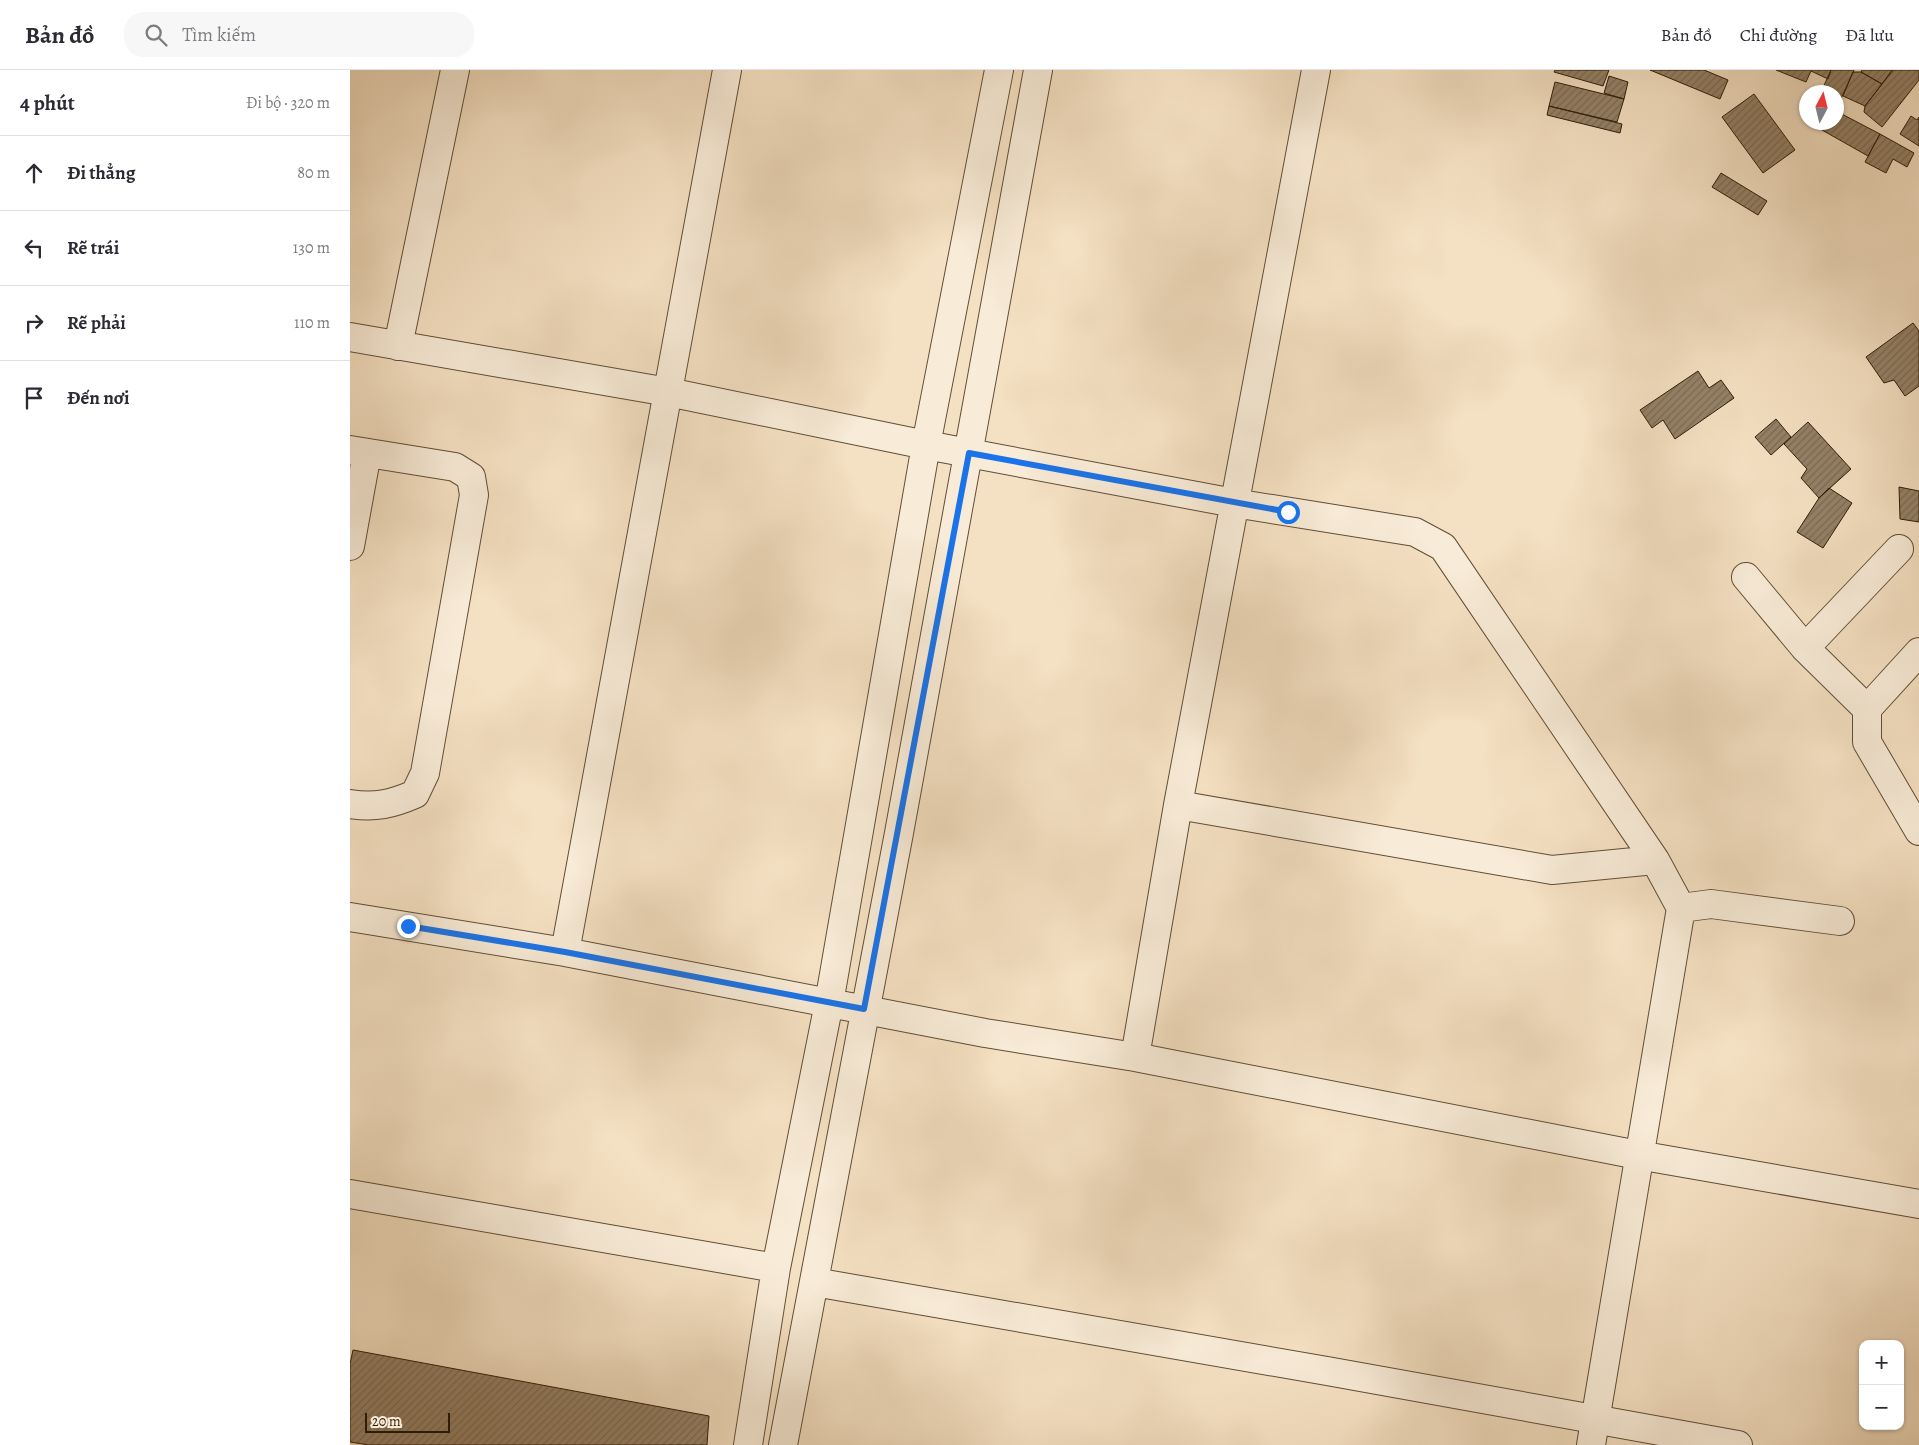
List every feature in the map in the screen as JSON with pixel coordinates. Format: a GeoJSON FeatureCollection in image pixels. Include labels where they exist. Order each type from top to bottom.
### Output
{"type":"FeatureCollection","features":[{"type":"Feature","properties":{"kind":"street"},"geometry":{"type":"LineString","coordinates":[[398,346],[455,70]]}},
{"type":"Feature","properties":{"kind":"street"},"geometry":{"type":"LineString","coordinates":[[565,952],[727,70]]}},
{"type":"Feature","properties":{"kind":"street"},"geometry":{"type":"LineString","coordinates":[[748,1445],[776,1268],[829,1002],[926,445],[999,70]]}},
{"type":"Feature","properties":{"kind":"street"},"geometry":{"type":"LineString","coordinates":[[783,1445],[969,453],[1038,70]]}},
{"type":"Feature","properties":{"kind":"street"},"geometry":{"type":"LineString","coordinates":[[1135,1057],[1178,805],[1316,70]]}},
{"type":"Feature","properties":{"kind":"street"},"geometry":{"type":"LineString","coordinates":[[350,337],[668,392],[926,445],[1234,503],[1415,532],[1443,547],[1654,860],[1681,908],[1638,1154],[1593,1432]]}},
{"type":"Feature","properties":{"kind":"street"},"geometry":{"type":"LineString","coordinates":[[350,546],[358,452],[456,467],[471,477],[474,495],[425,773],[415,794],[393,804],[369,807],[350,804]]}},
{"type":"Feature","properties":{"kind":"street"},"geometry":{"type":"LineString","coordinates":[[1805,648],[1899,549]]}},
{"type":"Feature","properties":{"kind":"street"},"geometry":{"type":"LineString","coordinates":[[1746,577],[1805,648],[1867,709]]}},
{"type":"Feature","properties":{"kind":"street"},"geometry":{"type":"LineString","coordinates":[[1919,652],[1867,709],[1867,742],[1919,831]]}},
{"type":"Feature","properties":{"kind":"street"},"geometry":{"type":"LineString","coordinates":[[1178,805],[1552,870],[1654,860]]}},
{"type":"Feature","properties":{"kind":"street"},"geometry":{"type":"LineString","coordinates":[[1681,908],[1711,904],[1840,921]]}},
{"type":"Feature","properties":{"kind":"street"},"geometry":{"type":"LineString","coordinates":[[350,917],[565,952],[986,1033],[1135,1057],[1638,1154],[1919,1204]]}},
{"type":"Feature","properties":{"kind":"street"},"geometry":{"type":"LineString","coordinates":[[350,1194],[776,1268]]}},
{"type":"Feature","properties":{"kind":"street"},"geometry":{"type":"LineString","coordinates":[[814,1282],[1593,1432],[1738,1445]]}},
{"type":"Feature","properties":{"kind":"building"},"geometry":{"type":"Polygon","coordinates":[[[1555,70],[1609,70],[1603,86],[1554,72],[1555,70]]]}},
{"type":"Feature","properties":{"kind":"building"},"geometry":{"type":"Polygon","coordinates":[[[1650,70],[1704,70],[1728,80],[1720,99],[1650,70]]]}},
{"type":"Feature","properties":{"kind":"building"},"geometry":{"type":"Polygon","coordinates":[[[1776,70],[1831,70],[1828,79],[1811,71],[1806,82],[1776,70]]]}},
{"type":"Feature","properties":{"kind":"building"},"geometry":{"type":"Polygon","coordinates":[[[1831,70],[1854,70],[1844,92],[1844,85],[1824,85],[1831,70]]]}},
{"type":"Feature","properties":{"kind":"building"},"geometry":{"type":"Polygon","coordinates":[[[1862,70],[1892,70],[1882,84],[1861,72],[1862,70]]]}},
{"type":"Feature","properties":{"kind":"building"},"geometry":{"type":"Polygon","coordinates":[[[1893,70],[1919,70],[1919,80],[1882,127],[1864,112],[1865,106],[1893,70]]]}},
{"type":"Feature","properties":{"kind":"building"},"geometry":{"type":"Polygon","coordinates":[[[1853,72],[1861,72],[1882,84],[1865,106],[1844,96],[1853,72]]]}},
{"type":"Feature","properties":{"kind":"building"},"geometry":{"type":"Polygon","coordinates":[[[1609,76],[1628,82],[1624,99],[1604,93],[1609,76]]]}},
{"type":"Feature","properties":{"kind":"building"},"geometry":{"type":"Polygon","coordinates":[[[1555,82],[1624,99],[1617,122],[1549,106],[1555,82]]]}},
{"type":"Feature","properties":{"kind":"building"},"geometry":{"type":"Polygon","coordinates":[[[1754,94],[1795,150],[1763,173],[1722,117],[1754,94]]]}},
{"type":"Feature","properties":{"kind":"building"},"geometry":{"type":"Polygon","coordinates":[[[1549,106],[1622,124],[1620,133],[1547,115],[1549,106]]]}},
{"type":"Feature","properties":{"kind":"building"},"geometry":{"type":"Polygon","coordinates":[[[1844,115],[1880,134],[1868,156],[1822,130],[1844,130],[1844,115]]]}},
{"type":"Feature","properties":{"kind":"building"},"geometry":{"type":"Polygon","coordinates":[[[1911,116],[1917,120],[1919,117],[1919,146],[1900,134],[1911,116]]]}},
{"type":"Feature","properties":{"kind":"building"},"geometry":{"type":"Polygon","coordinates":[[[1880,134],[1914,153],[1907,167],[1893,159],[1886,173],[1865,162],[1880,134]]]}},
{"type":"Feature","properties":{"kind":"building"},"geometry":{"type":"Polygon","coordinates":[[[1721,173],[1767,201],[1758,215],[1712,187],[1721,173]]]}},
{"type":"Feature","properties":{"kind":"building"},"geometry":{"type":"Polygon","coordinates":[[[1913,323],[1919,331],[1919,386],[1905,396],[1894,380],[1884,383],[1866,357],[1913,323]]]}},
{"type":"Feature","properties":{"kind":"building"},"geometry":{"type":"Polygon","coordinates":[[[1698,371],[1709,388],[1721,380],[1734,398],[1675,439],[1663,420],[1652,428],[1640,410],[1698,371]]]}},
{"type":"Feature","properties":{"kind":"building"},"geometry":{"type":"Polygon","coordinates":[[[1776,419],[1791,437],[1771,455],[1755,437],[1776,419]]]}},
{"type":"Feature","properties":{"kind":"building"},"geometry":{"type":"Polygon","coordinates":[[[1808,422],[1851,469],[1819,498],[1801,478],[1807,469],[1784,444],[1808,422]]]}},
{"type":"Feature","properties":{"kind":"building"},"geometry":{"type":"Polygon","coordinates":[[[1899,487],[1919,491],[1919,522],[1900,519],[1899,487]]]}},
{"type":"Feature","properties":{"kind":"building"},"geometry":{"type":"Polygon","coordinates":[[[1829,488],[1852,503],[1823,548],[1797,532],[1819,498],[1829,488]]]}},
{"type":"Feature","properties":{"kind":"building"},"geometry":{"type":"Polygon","coordinates":[[[353,1350],[709,1416],[707,1445],[369,1445],[350,1442],[350,1364],[353,1350]]]}},
{"type":"Feature","properties":{"kind":"route"},"geometry":{"type":"LineString","coordinates":[[408,926],[565,952],[864,1009],[899,833],[969,453],[1288,512]]}}]}
